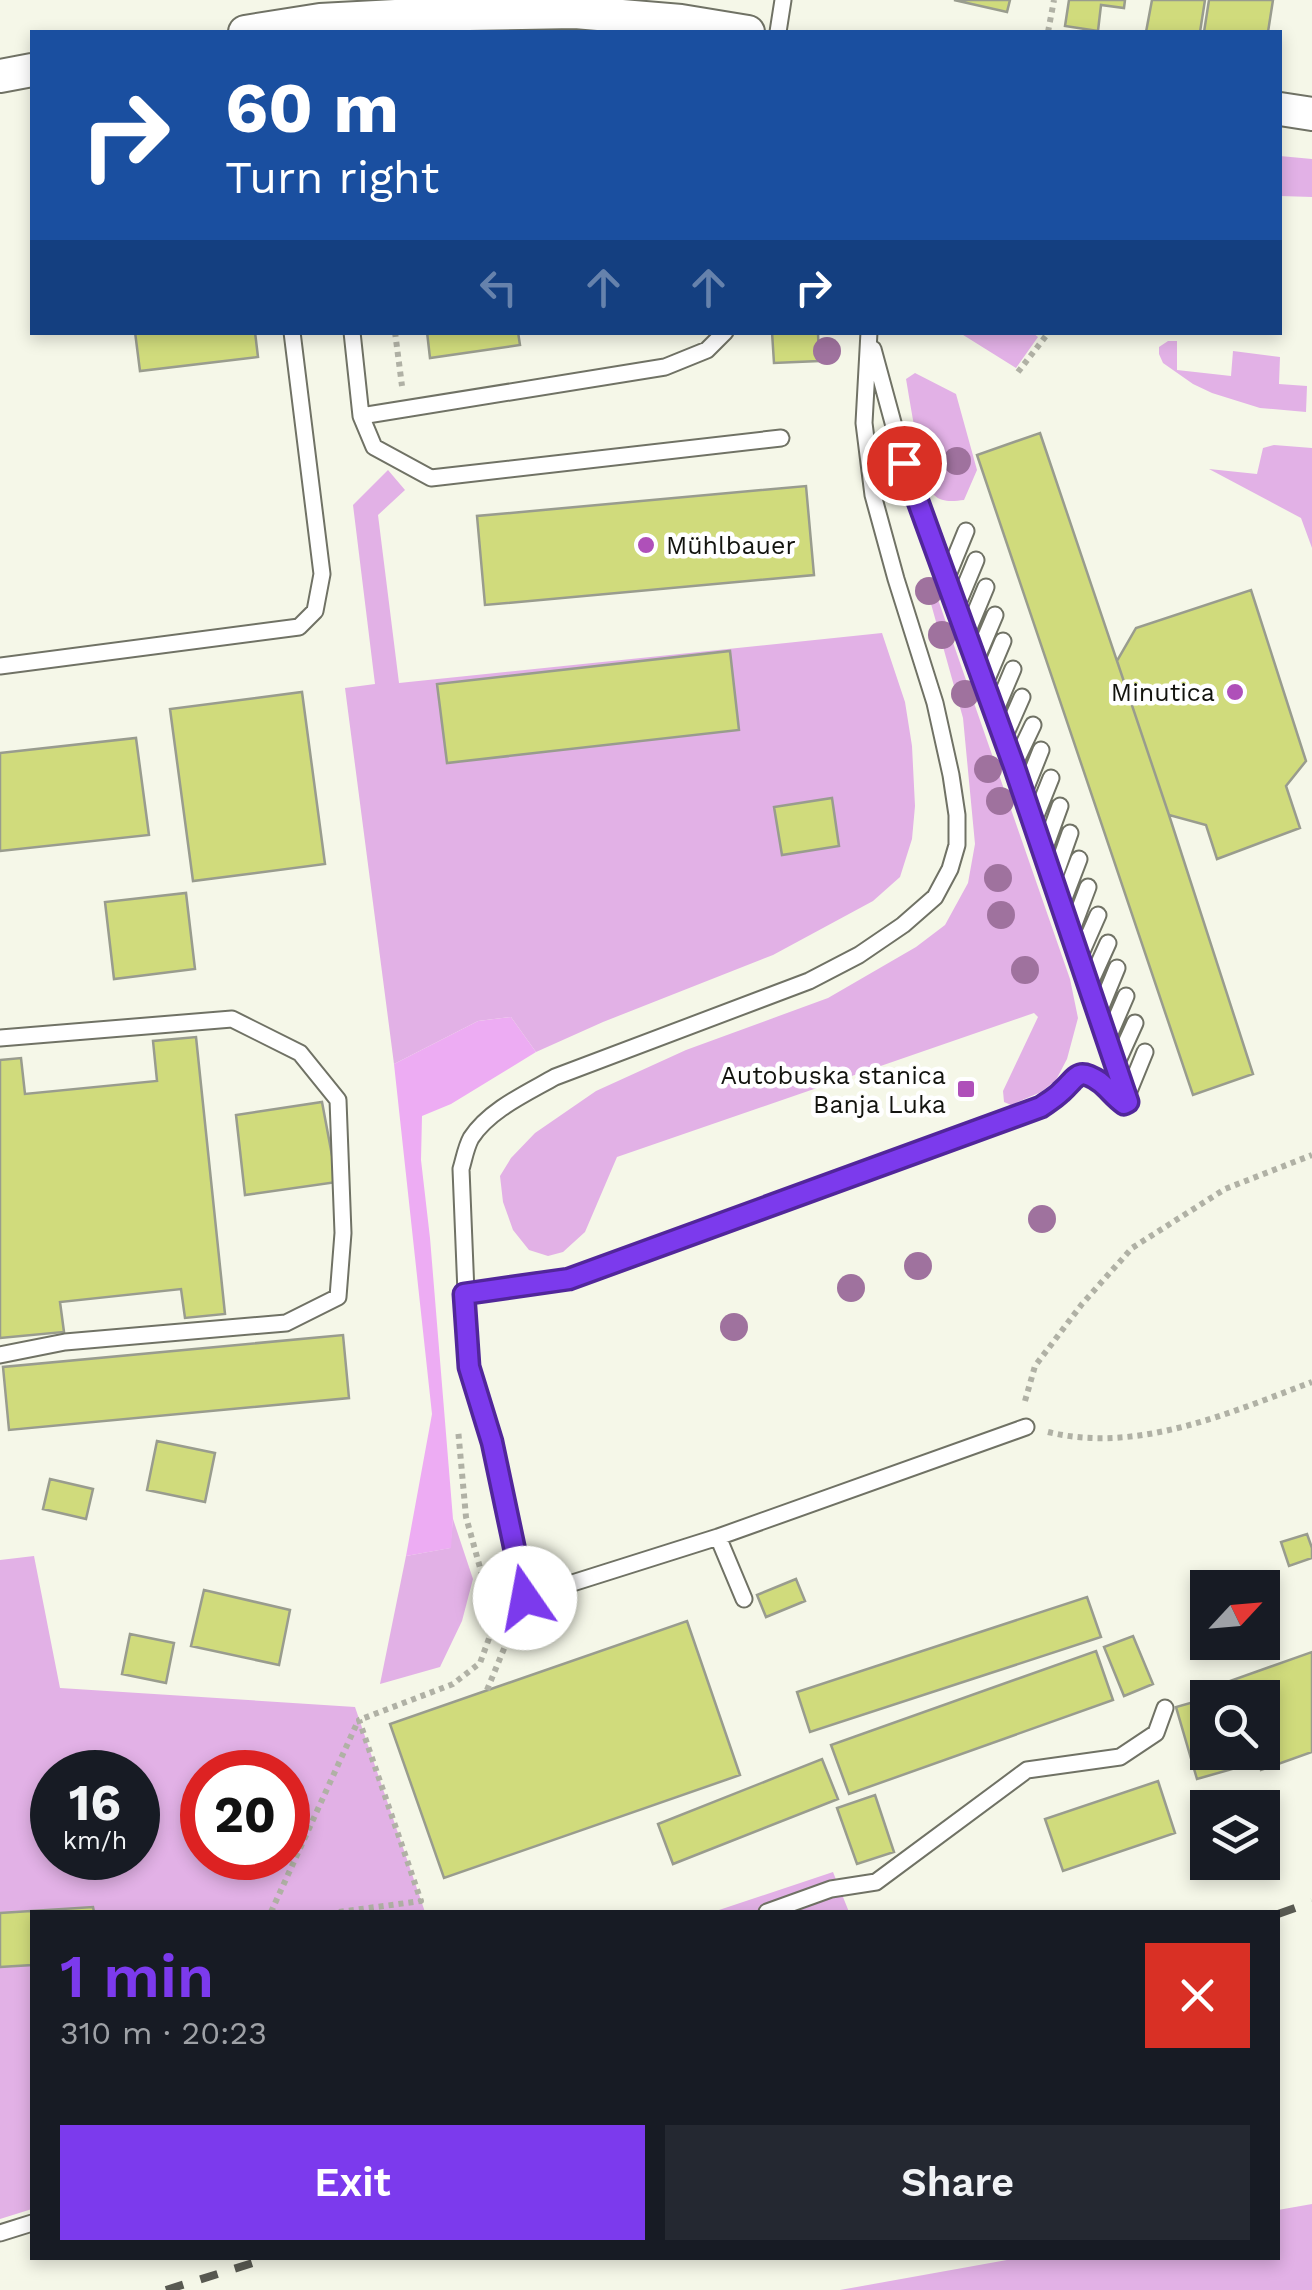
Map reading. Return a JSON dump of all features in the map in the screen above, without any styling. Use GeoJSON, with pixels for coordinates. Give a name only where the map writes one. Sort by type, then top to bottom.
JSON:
{"type":"FeatureCollection","features":[{"type":"Feature","properties":{"kind":"street"},"geometry":{"type":"LineString","coordinates":[[275,30],[414,15],[575,12],[681,21],[726,30]]}},
{"type":"Feature","properties":{"kind":"street"},"geometry":{"type":"LineString","coordinates":[[0,76],[30,70]]}},
{"type":"Feature","properties":{"kind":"street"},"geometry":{"type":"LineString","coordinates":[[1282,110],[1312,114]]}},
{"type":"Feature","properties":{"kind":"lane"},"geometry":{"type":"LineString","coordinates":[[778,30],[783,0]]}},
{"type":"Feature","properties":{"kind":"lane"},"geometry":{"type":"LineString","coordinates":[[0,666],[298,627],[315,610],[322,574],[292,335]]}},
{"type":"Feature","properties":{"kind":"lane"},"geometry":{"type":"LineString","coordinates":[[352,335],[361,416],[374,447],[431,478],[781,438]]}},
{"type":"Feature","properties":{"kind":"lane"},"geometry":{"type":"LineString","coordinates":[[361,416],[665,367],[708,350],[721,335]]}},
{"type":"Feature","properties":{"kind":"lane"},"geometry":{"type":"LineString","coordinates":[[464,1294],[588,1273],[1041,1107],[1063,1091],[1076,1075],[1099,1081],[1124,1104],[1128,1102],[1014,766],[904,463],[869,335]]}},
{"type":"Feature","properties":{"kind":"lane"},"geometry":{"type":"LineString","coordinates":[[869,335],[864,422],[874,495],[935,703],[951,775],[957,844],[950,869],[935,897],[859,955],[809,980],[555,1076],[485,1121],[469,1140],[461,1169],[469,1367],[492,1442],[525,1598],[718,1538],[1026,1426]]}},
{"type":"Feature","properties":{"kind":"lane"},"geometry":{"type":"LineString","coordinates":[[946,580],[966,531]]}},
{"type":"Feature","properties":{"kind":"lane"},"geometry":{"type":"LineString","coordinates":[[956,608],[976,560]]}},
{"type":"Feature","properties":{"kind":"lane"},"geometry":{"type":"LineString","coordinates":[[966,634],[986,587]]}},
{"type":"Feature","properties":{"kind":"lane"},"geometry":{"type":"LineString","coordinates":[[976,662],[995,615]]}},
{"type":"Feature","properties":{"kind":"lane"},"geometry":{"type":"LineString","coordinates":[[984,686],[1003,640]]}},
{"type":"Feature","properties":{"kind":"lane"},"geometry":{"type":"LineString","coordinates":[[994,714],[1013,669]]}},
{"type":"Feature","properties":{"kind":"lane"},"geometry":{"type":"LineString","coordinates":[[1003,740],[1022,696]]}},
{"type":"Feature","properties":{"kind":"lane"},"geometry":{"type":"LineString","coordinates":[[1014,766],[1032,725]]}},
{"type":"Feature","properties":{"kind":"lane"},"geometry":{"type":"LineString","coordinates":[[1023,796],[1041,750]]}},
{"type":"Feature","properties":{"kind":"lane"},"geometry":{"type":"LineString","coordinates":[[1033,823],[1051,778]]}},
{"type":"Feature","properties":{"kind":"lane"},"geometry":{"type":"LineString","coordinates":[[1043,853],[1060,806]]}},
{"type":"Feature","properties":{"kind":"lane"},"geometry":{"type":"LineString","coordinates":[[1053,882],[1070,833]]}},
{"type":"Feature","properties":{"kind":"lane"},"geometry":{"type":"LineString","coordinates":[[1061,906],[1078,859]]}},
{"type":"Feature","properties":{"kind":"lane"},"geometry":{"type":"LineString","coordinates":[[1071,932],[1088,887]]}},
{"type":"Feature","properties":{"kind":"lane"},"geometry":{"type":"LineString","coordinates":[[1079,958],[1098,914]]}},
{"type":"Feature","properties":{"kind":"lane"},"geometry":{"type":"LineString","coordinates":[[1089,985],[1108,943]]}},
{"type":"Feature","properties":{"kind":"lane"},"geometry":{"type":"LineString","coordinates":[[1098,1014],[1117,968]]}},
{"type":"Feature","properties":{"kind":"lane"},"geometry":{"type":"LineString","coordinates":[[1107,1040],[1126,996]]}},
{"type":"Feature","properties":{"kind":"lane"},"geometry":{"type":"LineString","coordinates":[[0,1038],[232,1019],[300,1052],[338,1100],[344,1233],[338,1297],[286,1324],[66,1342],[0,1355]]}},
{"type":"Feature","properties":{"kind":"lane"},"geometry":{"type":"LineString","coordinates":[[1116,1065],[1135,1023]]}},
{"type":"Feature","properties":{"kind":"lane"},"geometry":{"type":"LineString","coordinates":[[1127,1096],[1145,1052]]}},
{"type":"Feature","properties":{"kind":"lane"},"geometry":{"type":"LineString","coordinates":[[718,1538],[744,1599]]}},
{"type":"Feature","properties":{"kind":"lane"},"geometry":{"type":"LineString","coordinates":[[772,1910],[830,1889],[876,1882],[1027,1770],[1120,1757],[1156,1733],[1165,1708]]}},
{"type":"Feature","properties":{"kind":"lane"},"geometry":{"type":"LineString","coordinates":[[0,2233],[30,2223]]}},
{"type":"Feature","properties":{"kind":"path"},"geometry":{"type":"LineString","coordinates":[[1048,30],[1054,0]]}},
{"type":"Feature","properties":{"kind":"path"},"geometry":{"type":"LineString","coordinates":[[395,335],[403,409]]}},
{"type":"Feature","properties":{"kind":"path"},"geometry":{"type":"LineString","coordinates":[[1018,372],[1047,335]]}},
{"type":"Feature","properties":{"kind":"path"},"geometry":{"type":"LineString","coordinates":[[1312,1155],[1225,1189],[1132,1248],[1082,1304],[1035,1366],[1024,1400],[1026,1426],[1075,1439],[1146,1436],[1248,1406],[1312,1382]]}},
{"type":"Feature","properties":{"kind":"path"},"geometry":{"type":"LineString","coordinates":[[273,1910],[359,1720],[453,1684],[480,1663],[495,1622],[466,1518],[457,1420]]}},
{"type":"Feature","properties":{"kind":"path"},"geometry":{"type":"LineString","coordinates":[[487,1690],[525,1598]]}},
{"type":"Feature","properties":{"kind":"path"},"geometry":{"type":"LineString","coordinates":[[353,1910],[421,1901],[359,1720]]}},
{"type":"Feature","properties":{"kind":"shaded area"},"geometry":{"type":"Polygon","coordinates":[[[1282,156],[1312,159],[1312,197],[1282,196],[1282,156]]]}},
{"type":"Feature","properties":{"kind":"shaded area"},"geometry":{"type":"Polygon","coordinates":[[[963,335],[1036,335],[1038,337],[1016,368],[963,335]]]}},
{"type":"Feature","properties":{"kind":"shaded area"},"geometry":{"type":"Polygon","coordinates":[[[1177,341],[1177,370],[1231,376],[1233,351],[1280,357],[1279,384],[1307,386],[1306,412],[1260,408],[1193,384],[1163,363],[1159,347],[1177,341]]]}},
{"type":"Feature","properties":{"kind":"shaded area"},"geometry":{"type":"Polygon","coordinates":[[[915,373],[956,394],[977,470],[964,500],[941,499],[930,487],[906,379],[915,373]]]}},
{"type":"Feature","properties":{"kind":"shaded area"},"geometry":{"type":"Polygon","coordinates":[[[1263,448],[1312,448],[1312,548],[1301,518],[1209,469],[1257,474],[1263,448]]]}},
{"type":"Feature","properties":{"kind":"shaded area"},"geometry":{"type":"Polygon","coordinates":[[[388,470],[405,490],[378,515],[399,683],[882,633],[905,702],[912,746],[912,839],[900,877],[873,901],[773,955],[536,1052],[511,1017],[478,1021],[394,1064],[345,688],[375,684],[353,505],[388,470]]]}},
{"type":"Feature","properties":{"kind":"shaded area"},"geometry":{"type":"Polygon","coordinates":[[[933,585],[1070,979],[1078,1018],[1067,1059],[1056,1080],[1041,1092],[1011,1105],[1004,1102],[1003,1091],[1038,1017],[1034,1013],[617,1157],[585,1232],[563,1252],[548,1256],[529,1250],[513,1230],[503,1202],[500,1176],[535,1133],[596,1091],[686,1050],[828,998],[916,947],[945,925],[968,883],[975,844],[963,718],[926,586],[933,585]]]}},
{"type":"Feature","properties":{"kind":"shaded area"},"geometry":{"type":"Polygon","coordinates":[[[511,1017],[536,1052],[451,1104],[422,1116],[421,1160],[453,1519],[451,1548],[406,1556],[432,1414],[394,1064],[478,1021],[511,1017]]]}},
{"type":"Feature","properties":{"kind":"shaded area"},"geometry":{"type":"Polygon","coordinates":[[[453,1519],[473,1579],[462,1621],[440,1667],[380,1684],[406,1556],[450,1548],[453,1519]]]}},
{"type":"Feature","properties":{"kind":"shaded area"},"geometry":{"type":"Polygon","coordinates":[[[34,1556],[60,1688],[355,1707],[424,1910],[30,1910],[30,2210],[0,2219],[0,1560],[34,1556]]]}},
{"type":"Feature","properties":{"kind":"shaded area"},"geometry":{"type":"Polygon","coordinates":[[[833,1872],[848,1910],[719,1910],[833,1872]]]}},
{"type":"Feature","properties":{"kind":"shaded area"},"geometry":{"type":"Polygon","coordinates":[[[1312,2204],[1312,2290],[840,2290],[1007,2260],[1280,2260],[1280,2210],[1312,2204]]]}},
{"type":"Feature","properties":{"kind":"building"},"geometry":{"type":"Polygon","coordinates":[[[954,0],[1010,0],[1007,12],[954,0]]]}},
{"type":"Feature","properties":{"kind":"building"},"geometry":{"type":"Polygon","coordinates":[[[1069,0],[1125,0],[1124,8],[1101,5],[1098,30],[1065,26],[1069,0]]]}},
{"type":"Feature","properties":{"kind":"building"},"geometry":{"type":"Polygon","coordinates":[[[1152,0],[1205,0],[1200,30],[1146,30],[1152,0]]]}},
{"type":"Feature","properties":{"kind":"building"},"geometry":{"type":"Polygon","coordinates":[[[1209,0],[1273,0],[1268,30],[1204,30],[1209,0]]]}},
{"type":"Feature","properties":{"kind":"building"},"geometry":{"type":"Polygon","coordinates":[[[135,335],[255,335],[258,357],[140,371],[135,335]]]}},
{"type":"Feature","properties":{"kind":"building"},"geometry":{"type":"Polygon","coordinates":[[[427,335],[518,335],[520,345],[430,358],[427,335]]]}},
{"type":"Feature","properties":{"kind":"building"},"geometry":{"type":"Polygon","coordinates":[[[772,335],[818,335],[819,361],[774,363],[772,335]]]}},
{"type":"Feature","properties":{"kind":"building"},"geometry":{"type":"Polygon","coordinates":[[[1040,433],[1253,1074],[1193,1095],[977,455],[1040,433]]]}},
{"type":"Feature","properties":{"kind":"building","name":"Mühlbauer"},"geometry":{"type":"Polygon","coordinates":[[[806,486],[814,575],[485,605],[477,516],[806,486]]]}},
{"type":"Feature","properties":{"kind":"building"},"geometry":{"type":"Polygon","coordinates":[[[1251,590],[1306,761],[1286,786],[1300,828],[1217,859],[1206,825],[1169,815],[1117,661],[1136,628],[1251,590]]]}},
{"type":"Feature","properties":{"kind":"building"},"geometry":{"type":"Polygon","coordinates":[[[730,651],[739,730],[447,763],[437,684],[730,651]]]}},
{"type":"Feature","properties":{"kind":"building"},"geometry":{"type":"Polygon","coordinates":[[[302,692],[325,864],[193,881],[170,709],[302,692]]]}},
{"type":"Feature","properties":{"kind":"building"},"geometry":{"type":"Polygon","coordinates":[[[136,738],[149,835],[0,851],[0,753],[136,738]]]}},
{"type":"Feature","properties":{"kind":"building"},"geometry":{"type":"Polygon","coordinates":[[[832,798],[839,846],[782,855],[774,807],[832,798]]]}},
{"type":"Feature","properties":{"kind":"building"},"geometry":{"type":"Polygon","coordinates":[[[186,893],[195,969],[114,979],[105,902],[186,893]]]}},
{"type":"Feature","properties":{"kind":"building"},"geometry":{"type":"Polygon","coordinates":[[[196,1037],[225,1314],[185,1318],[181,1289],[60,1302],[64,1332],[0,1338],[0,1060],[21,1058],[25,1094],[157,1081],[153,1041],[196,1037]]]}},
{"type":"Feature","properties":{"kind":"building"},"geometry":{"type":"Polygon","coordinates":[[[322,1102],[337,1182],[245,1195],[236,1115],[322,1102]]]}},
{"type":"Feature","properties":{"kind":"building"},"geometry":{"type":"Polygon","coordinates":[[[343,1335],[349,1398],[9,1430],[3,1367],[343,1335]]]}},
{"type":"Feature","properties":{"kind":"building"},"geometry":{"type":"Polygon","coordinates":[[[157,1441],[215,1453],[205,1502],[147,1490],[157,1441]]]}},
{"type":"Feature","properties":{"kind":"building"},"geometry":{"type":"Polygon","coordinates":[[[50,1479],[93,1489],[86,1519],[43,1509],[50,1479]]]}},
{"type":"Feature","properties":{"kind":"building"},"geometry":{"type":"Polygon","coordinates":[[[1307,1534],[1312,1558],[1289,1566],[1281,1542],[1307,1534]]]}},
{"type":"Feature","properties":{"kind":"building"},"geometry":{"type":"Polygon","coordinates":[[[796,1579],[805,1601],[766,1617],[757,1595],[796,1579]]]}},
{"type":"Feature","properties":{"kind":"building"},"geometry":{"type":"Polygon","coordinates":[[[204,1590],[290,1610],[279,1665],[191,1646],[204,1590]]]}},
{"type":"Feature","properties":{"kind":"building"},"geometry":{"type":"Polygon","coordinates":[[[1087,1597],[1101,1637],[810,1732],[797,1692],[1087,1597]]]}},
{"type":"Feature","properties":{"kind":"building"},"geometry":{"type":"Polygon","coordinates":[[[687,1621],[740,1775],[444,1878],[390,1724],[687,1621]]]}},
{"type":"Feature","properties":{"kind":"building"},"geometry":{"type":"Polygon","coordinates":[[[130,1634],[174,1643],[166,1683],[122,1674],[130,1634]]]}},
{"type":"Feature","properties":{"kind":"building"},"geometry":{"type":"Polygon","coordinates":[[[1133,1636],[1153,1684],[1124,1696],[1104,1647],[1133,1636]]]}},
{"type":"Feature","properties":{"kind":"building"},"geometry":{"type":"Polygon","coordinates":[[[1096,1651],[1113,1700],[849,1794],[831,1745],[1096,1651]]]}},
{"type":"Feature","properties":{"kind":"building"},"geometry":{"type":"Polygon","coordinates":[[[1312,1652],[1312,1752],[1280,1763],[1280,1680],[1233,1680],[1312,1652]]]}},
{"type":"Feature","properties":{"kind":"building"},"geometry":{"type":"Polygon","coordinates":[[[1190,1703],[1190,1755],[1176,1707],[1190,1703]]]}},
{"type":"Feature","properties":{"kind":"building"},"geometry":{"type":"Polygon","coordinates":[[[822,1759],[838,1799],[673,1864],[658,1824],[822,1759]]]}},
{"type":"Feature","properties":{"kind":"building"},"geometry":{"type":"Polygon","coordinates":[[[1194,1770],[1229,1770],[1197,1779],[1194,1770]]]}},
{"type":"Feature","properties":{"kind":"building"},"geometry":{"type":"Polygon","coordinates":[[[1158,1781],[1175,1833],[1063,1871],[1045,1819],[1158,1781]]]}},
{"type":"Feature","properties":{"kind":"building"},"geometry":{"type":"Polygon","coordinates":[[[875,1795],[894,1852],[857,1864],[837,1808],[875,1795]]]}},
{"type":"Feature","properties":{"kind":"building"},"geometry":{"type":"Polygon","coordinates":[[[93,1907],[94,1910],[46,1910],[93,1907]]]}},
{"type":"Feature","properties":{"kind":"building"},"geometry":{"type":"Polygon","coordinates":[[[30,1911],[30,1965],[0,1967],[0,1913],[30,1911]]]}},
{"type":"Feature","properties":{"kind":"railway"},"geometry":{"type":"LineString","coordinates":[[1280,1913],[1312,1902]]}},
{"type":"Feature","properties":{"kind":"railway"},"geometry":{"type":"LineString","coordinates":[[166,2290],[263,2260]]}},
{"type":"Feature","properties":{"kind":"place","name":"Mühlbauer"},"geometry":{"type":"Point","coordinates":[646,545]}},
{"type":"Feature","properties":{"kind":"place","name":"Minutica"},"geometry":{"type":"Point","coordinates":[1235,692]}},
{"type":"Feature","properties":{"kind":"place","name":"Autobuska stanica Banja Luka"},"geometry":{"type":"Point","coordinates":[966,1089]}},
{"type":"Feature","properties":{"kind":"route"},"geometry":{"type":"LineString","coordinates":[[525,1598],[492,1442],[469,1367],[464,1294],[569,1279],[1041,1107],[1063,1091],[1076,1075],[1092,1077],[1118,1101],[1128,1102],[1014,766],[904,463]]}}]}
